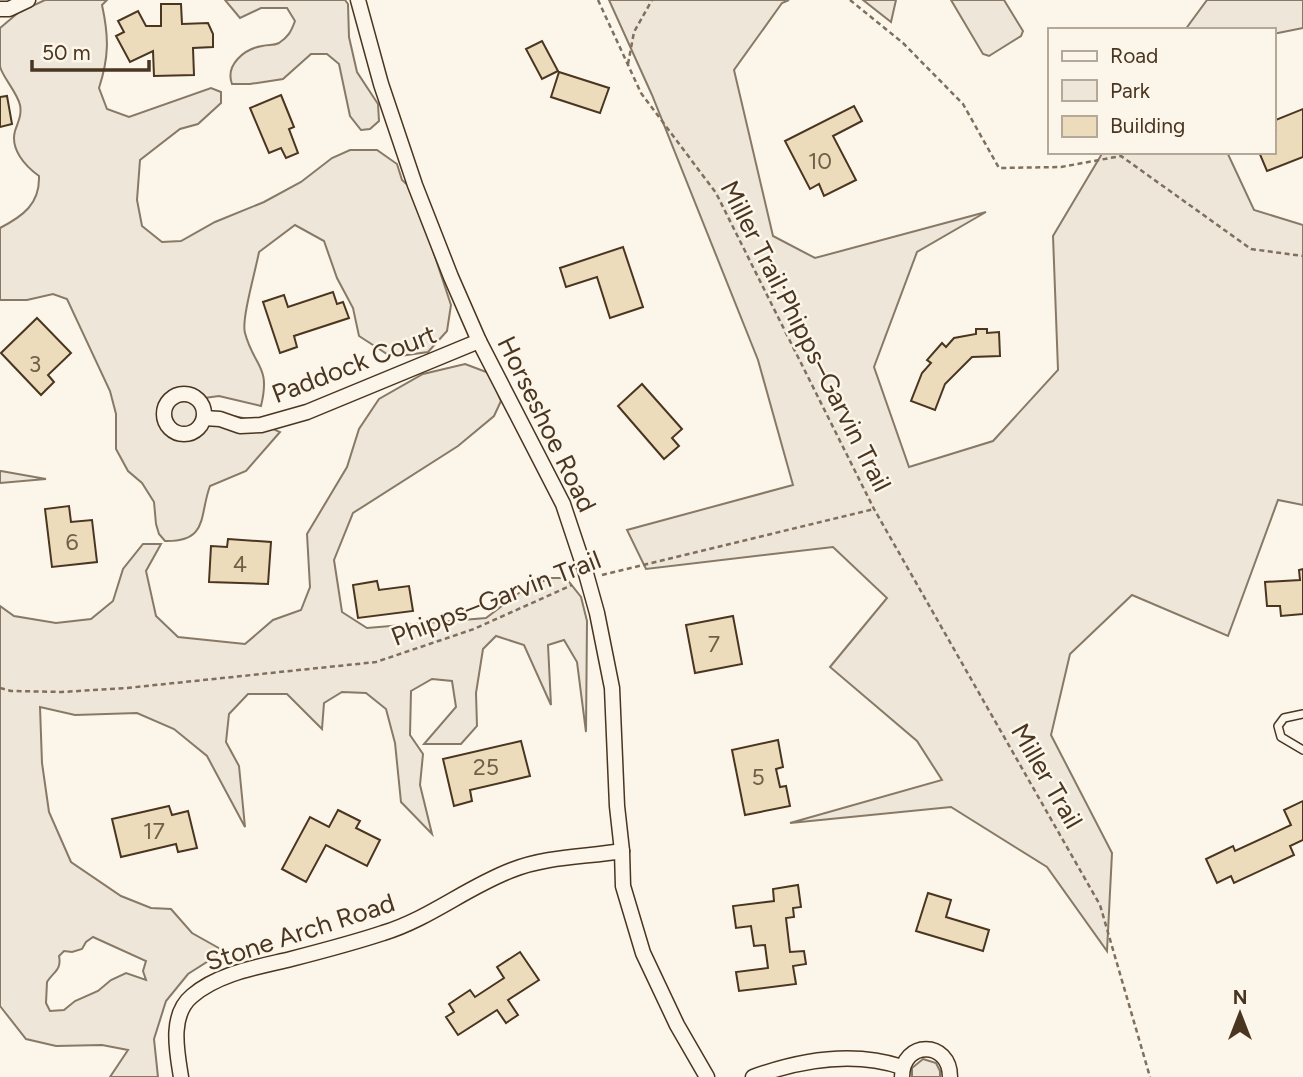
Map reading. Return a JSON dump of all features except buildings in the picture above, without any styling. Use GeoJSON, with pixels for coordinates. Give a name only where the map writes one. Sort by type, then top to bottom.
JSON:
{"type":"FeatureCollection","features":[{"type":"Feature","properties":{"kind":"street"},"geometry":{"type":"LineString","coordinates":[[0,9],[9,9],[28,0]]}},
{"type":"Feature","properties":{"kind":"street","name":"Horseshoe Road"},"geometry":{"type":"LineString","coordinates":[[358,0],[381,84],[415,185],[479,341],[563,504],[588,578],[612,688],[617,806],[624,886],[643,953],[677,1025],[707,1077]]}},
{"type":"Feature","properties":{"kind":"street","name":"Paddock Court"},"geometry":{"type":"LineString","coordinates":[[204,418],[220,419],[240,426],[261,425],[307,412],[479,341]]}},
{"type":"Feature","properties":{"kind":"street","name":"Stone Arch Road"},"geometry":{"type":"LineString","coordinates":[[181,1077],[176,1049],[177,1023],[191,997],[216,981],[387,932],[427,915],[513,869],[537,862],[622,851]]}},
{"type":"Feature","properties":{"kind":"street"},"geometry":{"type":"LineString","coordinates":[[752,1077],[800,1063],[852,1059],[881,1060],[902,1072],[911,1054],[926,1049],[934,1051],[947,1061],[950,1077]]}},
{"type":"Feature","properties":{"kind":"lane"},"geometry":{"type":"LineString","coordinates":[[1303,714],[1284,718],[1278,726],[1281,737],[1303,750]]}},
{"type":"Feature","properties":{"kind":"path","name":"Miller Trail;Phipps–Garvin Trail"},"geometry":{"type":"LineString","coordinates":[[598,0],[641,93],[716,193],[874,509]]}},
{"type":"Feature","properties":{"kind":"path"},"geometry":{"type":"LineString","coordinates":[[628,64],[634,32],[652,0]]}},
{"type":"Feature","properties":{"kind":"path"},"geometry":{"type":"LineString","coordinates":[[850,0],[903,43],[963,104],[999,168],[1061,167],[1121,156],[1251,248],[1303,256]]}},
{"type":"Feature","properties":{"kind":"path","name":"Phipps–Garvin Trail"},"geometry":{"type":"LineString","coordinates":[[0,688],[11,691],[62,692],[127,688],[376,662],[474,629],[588,578],[874,509]]}},
{"type":"Feature","properties":{"kind":"path","name":"Miller Trail"},"geometry":{"type":"LineString","coordinates":[[874,509],[1100,905],[1150,1077]]}},
{"type":"Feature","properties":{"kind":"green space"},"geometry":{"type":"Polygon","coordinates":[[[45,0],[107,0],[102,5],[107,47],[99,88],[107,109],[129,117],[211,88],[221,92],[221,103],[198,124],[180,129],[140,160],[137,200],[142,226],[162,242],[181,241],[215,222],[264,202],[301,182],[332,158],[350,150],[377,150],[397,164],[402,180],[413,190],[451,305],[447,331],[428,352],[400,356],[387,354],[359,336],[353,308],[337,278],[324,241],[295,225],[259,252],[244,326],[263,374],[264,392],[261,406],[219,396],[197,399],[208,411],[253,420],[280,432],[246,471],[210,486],[196,532],[179,540],[165,541],[159,534],[154,502],[142,483],[128,471],[116,449],[116,414],[110,391],[67,299],[53,294],[27,300],[0,300],[0,228],[23,214],[33,202],[39,186],[39,176],[24,162],[15,144],[20,109],[0,66],[0,28],[19,12],[45,0]]]}},
{"type":"Feature","properties":{"kind":"green space"},"geometry":{"type":"Polygon","coordinates":[[[225,0],[345,0],[348,4],[349,37],[357,72],[378,104],[379,121],[370,129],[361,130],[350,116],[339,64],[327,54],[311,54],[283,79],[232,84],[231,70],[243,54],[264,45],[279,43],[289,34],[295,21],[287,8],[261,8],[240,18],[225,0]]]}},
{"type":"Feature","properties":{"kind":"green space"},"geometry":{"type":"Polygon","coordinates":[[[609,0],[789,0],[782,3],[734,70],[773,236],[815,258],[986,212],[917,252],[874,367],[909,467],[993,441],[1058,370],[1053,236],[1102,154],[1228,154],[1254,210],[1303,225],[1303,505],[1278,500],[1228,636],[1132,595],[1070,654],[1051,735],[1112,853],[1107,951],[1047,867],[951,807],[790,823],[942,780],[917,741],[830,667],[887,598],[833,547],[646,569],[627,530],[793,485],[758,360],[652,95],[609,0]]]}},
{"type":"Feature","properties":{"kind":"green space"},"geometry":{"type":"Polygon","coordinates":[[[863,0],[896,0],[891,22],[863,0]]]}},
{"type":"Feature","properties":{"kind":"green space"},"geometry":{"type":"Polygon","coordinates":[[[951,0],[1004,0],[1023,31],[1021,36],[989,56],[983,54],[951,0]]]}},
{"type":"Feature","properties":{"kind":"green space"},"geometry":{"type":"Polygon","coordinates":[[[1207,0],[1303,0],[1303,28],[1275,34],[1275,28],[1186,28],[1207,0]]]}},
{"type":"Feature","properties":{"kind":"green space"},"geometry":{"type":"Polygon","coordinates":[[[465,364],[489,373],[501,401],[494,416],[458,446],[353,513],[334,560],[342,612],[367,628],[486,618],[523,590],[550,578],[566,578],[581,597],[587,621],[586,732],[577,662],[564,640],[548,645],[551,705],[524,645],[496,636],[483,649],[476,693],[477,726],[461,744],[424,744],[456,707],[452,681],[432,679],[411,691],[410,735],[423,754],[420,785],[432,834],[401,802],[395,743],[386,709],[366,693],[342,692],[324,703],[322,729],[287,694],[248,694],[229,714],[226,742],[239,766],[245,827],[207,756],[174,729],[137,713],[75,715],[40,707],[42,763],[49,812],[71,862],[121,896],[151,908],[171,909],[192,933],[224,951],[188,974],[166,1001],[154,1039],[158,1077],[110,1077],[128,1050],[102,1045],[56,1046],[26,1039],[0,1006],[0,606],[14,616],[56,623],[91,619],[113,601],[123,569],[143,544],[161,544],[146,571],[156,616],[178,637],[245,644],[273,620],[301,610],[310,587],[307,534],[347,467],[359,429],[379,399],[423,374],[465,364]],[[93,937],[82,949],[64,951],[59,956],[58,968],[47,982],[46,1003],[50,1011],[64,1010],[126,973],[146,980],[143,971],[146,961],[93,937]]]}},
{"type":"Feature","properties":{"kind":"green space"},"geometry":{"type":"Polygon","coordinates":[[[1,471],[46,479],[0,483],[1,471]]]}},
{"type":"Feature","properties":{"kind":"green space"},"geometry":{"type":"Polygon","coordinates":[[[923,1059],[936,1063],[940,1077],[912,1077],[912,1068],[923,1059]]]}}]}
